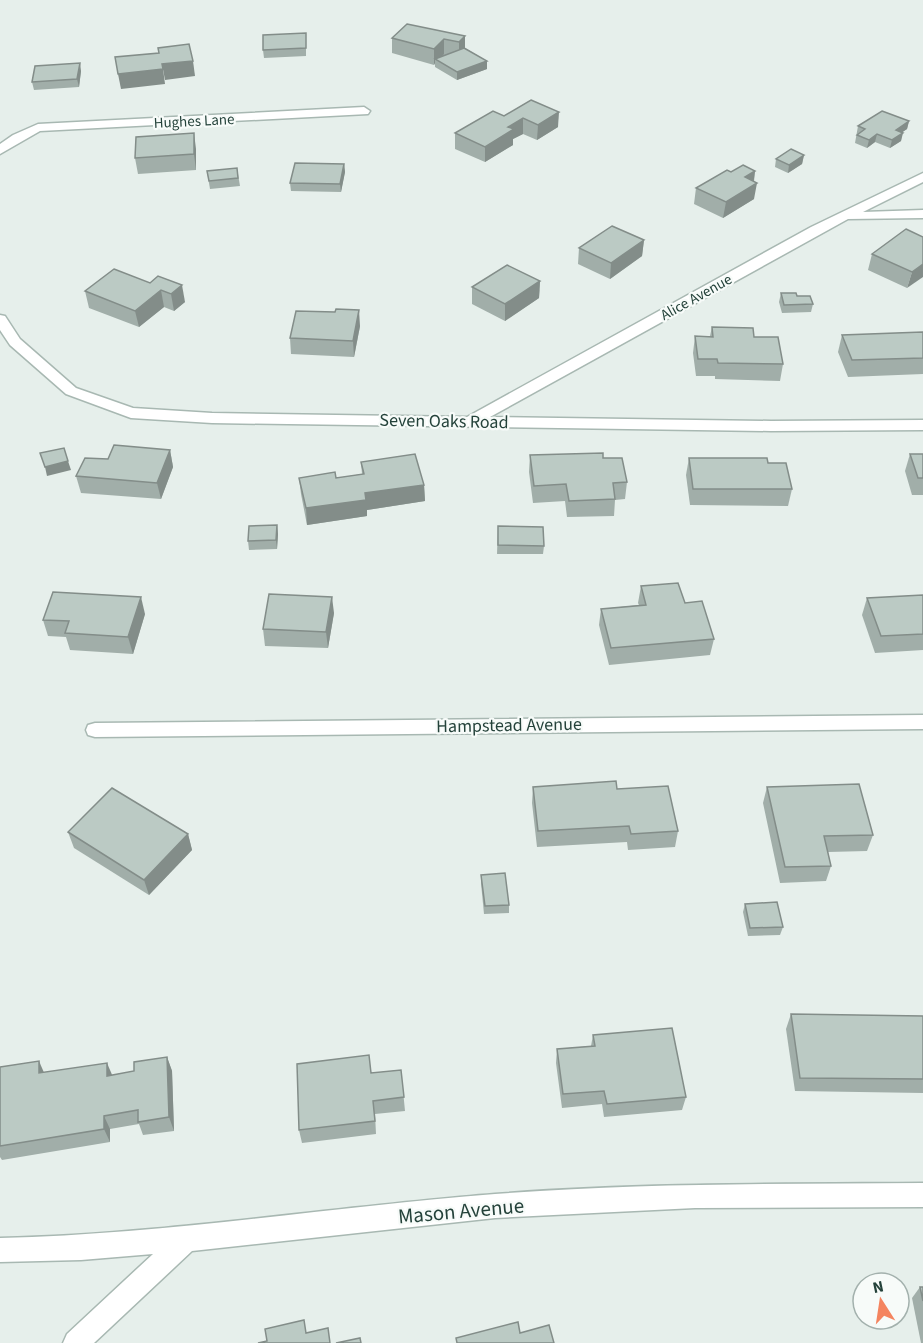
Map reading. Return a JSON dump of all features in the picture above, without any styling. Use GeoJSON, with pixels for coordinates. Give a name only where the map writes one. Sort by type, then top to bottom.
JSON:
{"type":"FeatureCollection","features":[{"type":"Feature","properties":{"kind":"street","name":"Hughes Lane"},"geometry":{"type":"LineString","coordinates":[[0,150],[24,134],[38,128],[364,111]]}},
{"type":"Feature","properties":{"kind":"street","name":"Alice Avenue"},"geometry":{"type":"LineString","coordinates":[[471,421],[844,216],[923,177]]}},
{"type":"Feature","properties":{"kind":"street"},"geometry":{"type":"LineString","coordinates":[[844,216],[923,213]]}},
{"type":"Feature","properties":{"kind":"street","name":"Seven Oaks Road"},"geometry":{"type":"LineString","coordinates":[[0,319],[15,342],[71,391],[131,412],[212,418],[771,426],[923,425]]}},
{"type":"Feature","properties":{"kind":"street","name":"Hampstead Avenue"},"geometry":{"type":"LineString","coordinates":[[95,730],[923,722]]}},
{"type":"Feature","properties":{"kind":"street","name":"Mason Avenue"},"geometry":{"type":"LineString","coordinates":[[0,1250],[81,1248],[187,1239],[495,1206],[695,1196],[923,1195]]}},
{"type":"Feature","properties":{"kind":"street"},"geometry":{"type":"LineString","coordinates":[[76,1343],[187,1239]]}},
{"type":"Feature","properties":{"kind":"building"},"geometry":{"type":"Polygon","coordinates":[[[407,24],[465,36],[459,42],[444,39],[434,49],[392,38],[407,24]]]}},
{"type":"Feature","properties":{"kind":"building"},"geometry":{"type":"Polygon","coordinates":[[[306,33],[306,48],[263,50],[263,35],[306,33]]]}},
{"type":"Feature","properties":{"kind":"building"},"geometry":{"type":"Polygon","coordinates":[[[189,44],[193,61],[162,64],[163,69],[118,74],[115,57],[159,53],[158,48],[189,44]]]}},
{"type":"Feature","properties":{"kind":"building"},"geometry":{"type":"Polygon","coordinates":[[[464,48],[487,61],[457,72],[435,59],[464,48]]]}},
{"type":"Feature","properties":{"kind":"building"},"geometry":{"type":"Polygon","coordinates":[[[80,63],[77,79],[32,82],[35,66],[80,63]]]}},
{"type":"Feature","properties":{"kind":"building"},"geometry":{"type":"Polygon","coordinates":[[[531,100],[559,112],[538,125],[523,118],[508,127],[514,129],[485,147],[455,133],[493,111],[504,116],[531,100]]]}},
{"type":"Feature","properties":{"kind":"building"},"geometry":{"type":"Polygon","coordinates":[[[882,111],[909,121],[896,130],[903,133],[892,140],[877,134],[869,140],[857,135],[865,129],[858,126],[882,111]]]}},
{"type":"Feature","properties":{"kind":"building"},"geometry":{"type":"Polygon","coordinates":[[[194,133],[194,154],[135,158],[136,137],[194,133]]]}},
{"type":"Feature","properties":{"kind":"building"},"geometry":{"type":"Polygon","coordinates":[[[791,149],[804,155],[789,165],[776,159],[791,149]]]}},
{"type":"Feature","properties":{"kind":"building"},"geometry":{"type":"Polygon","coordinates":[[[295,163],[344,164],[340,184],[290,183],[295,163]]]}},
{"type":"Feature","properties":{"kind":"building"},"geometry":{"type":"Polygon","coordinates":[[[743,165],[755,171],[745,177],[757,183],[726,202],[696,188],[727,170],[731,172],[743,165]]]}},
{"type":"Feature","properties":{"kind":"building"},"geometry":{"type":"Polygon","coordinates":[[[237,168],[238,178],[209,181],[207,171],[237,168]]]}},
{"type":"Feature","properties":{"kind":"building"},"geometry":{"type":"Polygon","coordinates":[[[612,226],[644,240],[611,263],[579,248],[612,226]]]}},
{"type":"Feature","properties":{"kind":"building"},"geometry":{"type":"Polygon","coordinates":[[[906,229],[923,237],[923,264],[912,272],[872,254],[906,229]]]}},
{"type":"Feature","properties":{"kind":"building"},"geometry":{"type":"Polygon","coordinates":[[[507,265],[540,281],[505,304],[472,287],[507,265]]]}},
{"type":"Feature","properties":{"kind":"building"},"geometry":{"type":"Polygon","coordinates":[[[114,269],[150,283],[158,276],[182,285],[171,294],[161,290],[135,311],[85,291],[114,269]]]}},
{"type":"Feature","properties":{"kind":"building"},"geometry":{"type":"Polygon","coordinates":[[[781,293],[810,296],[813,304],[784,305],[781,293]]]}},
{"type":"Feature","properties":{"kind":"building"},"geometry":{"type":"Polygon","coordinates":[[[336,309],[359,310],[353,341],[290,338],[296,311],[335,312],[336,309]]]}},
{"type":"Feature","properties":{"kind":"building"},"geometry":{"type":"Polygon","coordinates":[[[712,327],[753,328],[754,337],[778,337],[783,364],[718,363],[717,359],[698,359],[695,336],[713,337],[712,327]]]}},
{"type":"Feature","properties":{"kind":"building"},"geometry":{"type":"Polygon","coordinates":[[[923,332],[923,358],[852,360],[842,335],[923,332]]]}},
{"type":"Feature","properties":{"kind":"building"},"geometry":{"type":"Polygon","coordinates":[[[114,445],[170,450],[157,483],[76,476],[85,458],[108,459],[114,445]]]}},
{"type":"Feature","properties":{"kind":"building"},"geometry":{"type":"Polygon","coordinates":[[[64,448],[68,461],[45,467],[40,453],[64,448]]]}},
{"type":"Feature","properties":{"kind":"building"},"geometry":{"type":"Polygon","coordinates":[[[603,453],[603,458],[622,458],[627,482],[613,483],[615,499],[569,501],[566,484],[534,486],[530,455],[603,453]]]}},
{"type":"Feature","properties":{"kind":"building"},"geometry":{"type":"Polygon","coordinates":[[[415,454],[424,485],[365,493],[366,500],[306,508],[299,478],[335,472],[336,478],[364,474],[361,462],[415,454]]]}},
{"type":"Feature","properties":{"kind":"building"},"geometry":{"type":"Polygon","coordinates":[[[910,454],[923,454],[923,478],[918,478],[910,454]]]}},
{"type":"Feature","properties":{"kind":"building"},"geometry":{"type":"Polygon","coordinates":[[[689,458],[767,458],[768,463],[786,463],[792,489],[693,489],[689,458]]]}},
{"type":"Feature","properties":{"kind":"building"},"geometry":{"type":"Polygon","coordinates":[[[277,525],[276,540],[248,541],[249,526],[277,525]]]}},
{"type":"Feature","properties":{"kind":"building"},"geometry":{"type":"Polygon","coordinates":[[[498,526],[543,527],[544,546],[498,545],[498,526]]]}},
{"type":"Feature","properties":{"kind":"building"},"geometry":{"type":"Polygon","coordinates":[[[678,583],[685,603],[702,601],[714,639],[611,648],[601,609],[646,605],[641,586],[678,583]]]}},
{"type":"Feature","properties":{"kind":"building"},"geometry":{"type":"Polygon","coordinates":[[[53,592],[141,597],[128,637],[65,633],[69,621],[43,620],[53,592]]]}},
{"type":"Feature","properties":{"kind":"building"},"geometry":{"type":"Polygon","coordinates":[[[269,594],[332,597],[326,632],[263,629],[269,594]]]}},
{"type":"Feature","properties":{"kind":"building"},"geometry":{"type":"Polygon","coordinates":[[[923,595],[923,634],[881,636],[867,598],[923,595]]]}},
{"type":"Feature","properties":{"kind":"building"},"geometry":{"type":"Polygon","coordinates":[[[616,781],[617,789],[668,786],[678,831],[631,834],[629,826],[538,831],[533,787],[616,781]]]}},
{"type":"Feature","properties":{"kind":"building"},"geometry":{"type":"Polygon","coordinates":[[[859,784],[873,835],[824,836],[831,866],[785,867],[767,787],[859,784]]]}},
{"type":"Feature","properties":{"kind":"building"},"geometry":{"type":"Polygon","coordinates":[[[112,788],[188,834],[144,880],[68,832],[112,788]]]}},
{"type":"Feature","properties":{"kind":"building"},"geometry":{"type":"Polygon","coordinates":[[[505,873],[509,905],[485,906],[481,875],[505,873]]]}},
{"type":"Feature","properties":{"kind":"building"},"geometry":{"type":"Polygon","coordinates":[[[777,902],[783,927],[750,928],[745,904],[777,902]]]}},
{"type":"Feature","properties":{"kind":"building"},"geometry":{"type":"Polygon","coordinates":[[[791,1014],[923,1016],[923,1079],[800,1078],[791,1014]]]}},
{"type":"Feature","properties":{"kind":"building"},"geometry":{"type":"Polygon","coordinates":[[[672,1028],[686,1097],[607,1104],[604,1091],[563,1094],[557,1049],[595,1046],[593,1035],[672,1028]]]}},
{"type":"Feature","properties":{"kind":"building"},"geometry":{"type":"Polygon","coordinates":[[[369,1055],[371,1073],[401,1070],[404,1097],[373,1101],[375,1121],[299,1130],[297,1064],[369,1055]]]}},
{"type":"Feature","properties":{"kind":"building"},"geometry":{"type":"Polygon","coordinates":[[[167,1057],[169,1117],[138,1122],[138,1110],[104,1116],[104,1129],[0,1146],[0,1067],[39,1061],[39,1073],[107,1063],[107,1076],[134,1071],[134,1062],[167,1057]]]}},
{"type":"Feature","properties":{"kind":"building"},"geometry":{"type":"Polygon","coordinates":[[[304,1320],[306,1333],[328,1328],[330,1343],[258,1343],[267,1341],[265,1329],[304,1320]]]}},
{"type":"Feature","properties":{"kind":"building"},"geometry":{"type":"Polygon","coordinates":[[[518,1322],[520,1333],[549,1325],[554,1343],[457,1343],[456,1338],[518,1322]]]}},
{"type":"Feature","properties":{"kind":"building"},"geometry":{"type":"Polygon","coordinates":[[[360,1338],[361,1343],[336,1343],[360,1338]]]}}]}
